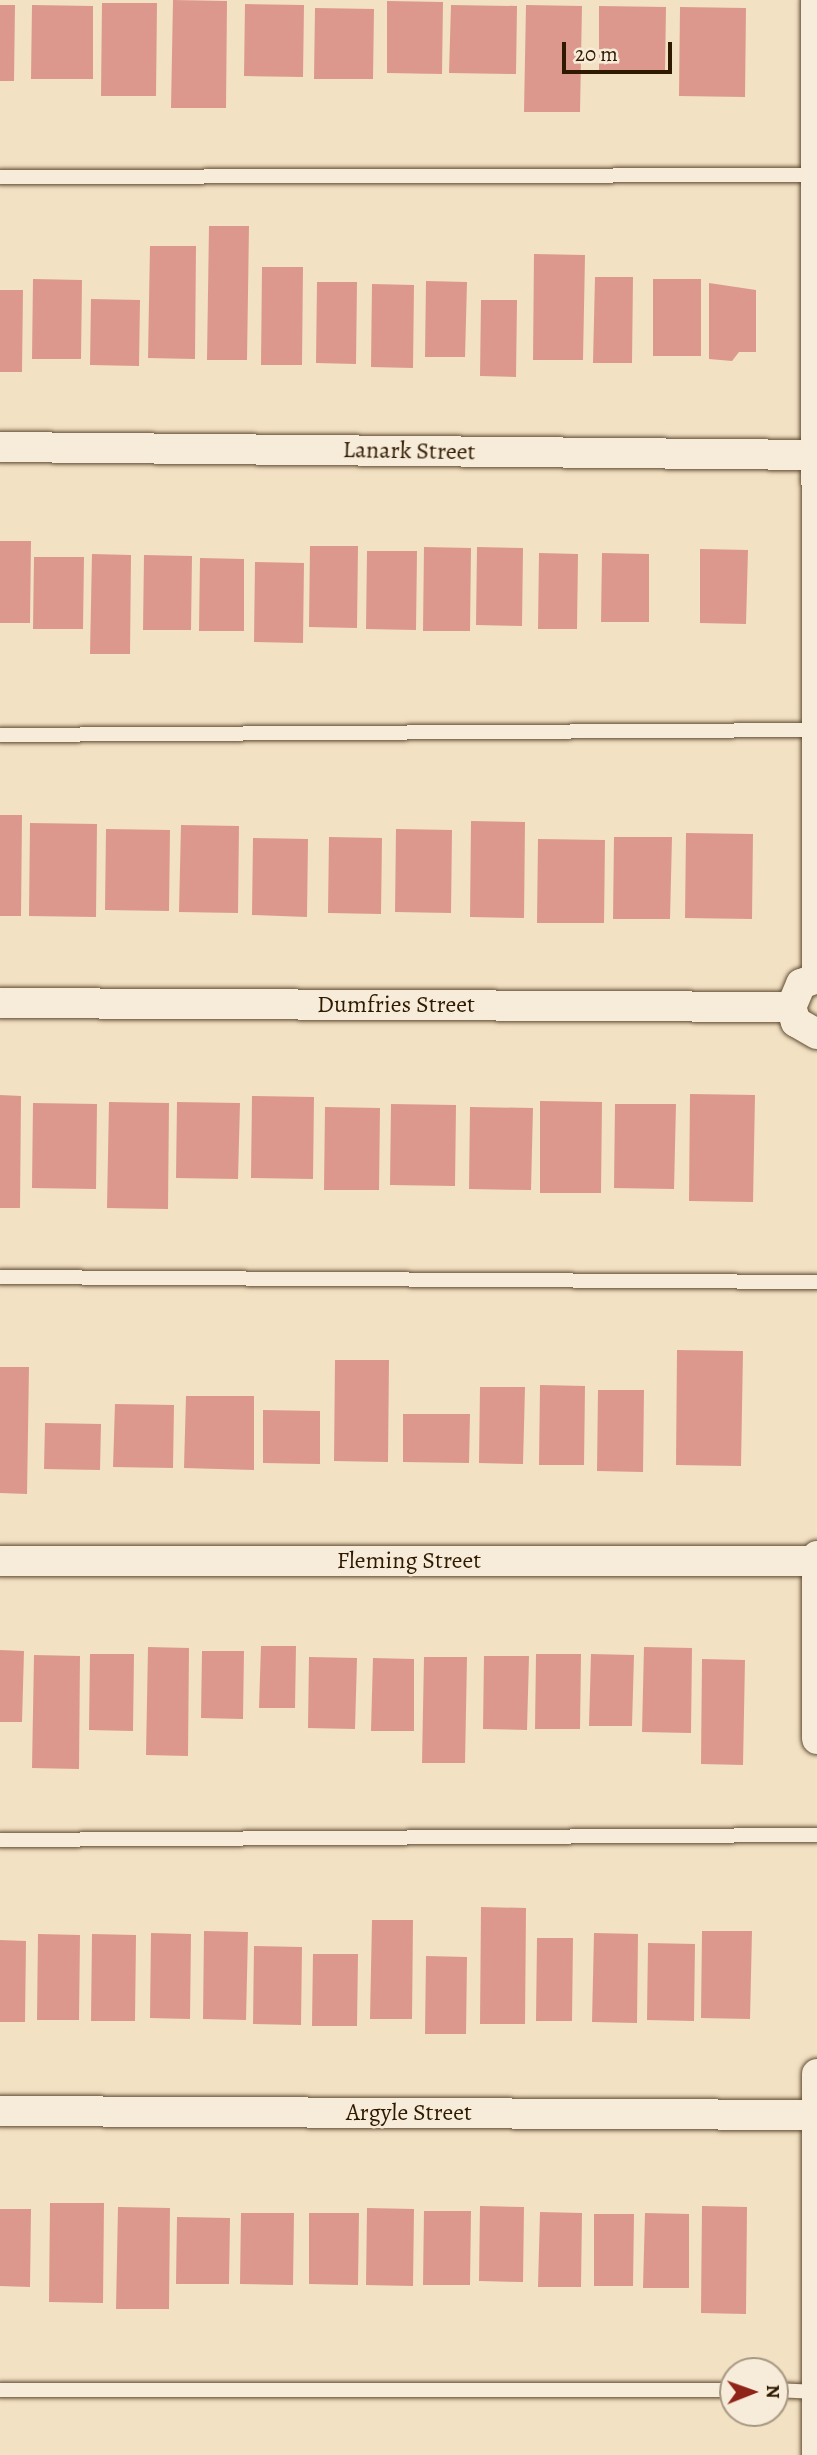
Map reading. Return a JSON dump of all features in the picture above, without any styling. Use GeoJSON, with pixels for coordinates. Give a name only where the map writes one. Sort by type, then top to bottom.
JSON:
{"type":"FeatureCollection","features":[{"type":"Feature","properties":{"kind":"street"},"geometry":{"type":"LineString","coordinates":[[816,0],[817,976],[801,984],[791,1007],[796,1022],[817,1034],[817,1045]]}},
{"type":"Feature","properties":{"kind":"street","name":"Lanark Street"},"geometry":{"type":"LineString","coordinates":[[0,447],[816,455]]}},
{"type":"Feature","properties":{"kind":"street","name":"Dumfries Street"},"geometry":{"type":"LineString","coordinates":[[0,1003],[791,1007]]}},
{"type":"Feature","properties":{"kind":"street"},"geometry":{"type":"LineString","coordinates":[[817,1559],[817,1739]]}},
{"type":"Feature","properties":{"kind":"street","name":"Fleming Street"},"geometry":{"type":"LineString","coordinates":[[0,1561],[817,1559]]}},
{"type":"Feature","properties":{"kind":"street"},"geometry":{"type":"LineString","coordinates":[[817,2074],[817,2455]]}},
{"type":"Feature","properties":{"kind":"street","name":"Argyle Street"},"geometry":{"type":"LineString","coordinates":[[0,2111],[817,2115]]}},
{"type":"Feature","properties":{"kind":"lane"},"geometry":{"type":"LineString","coordinates":[[0,177],[816,175]]}},
{"type":"Feature","properties":{"kind":"lane"},"geometry":{"type":"LineString","coordinates":[[0,735],[816,730]]}},
{"type":"Feature","properties":{"kind":"lane"},"geometry":{"type":"LineString","coordinates":[[0,1277],[817,1282]]}},
{"type":"Feature","properties":{"kind":"lane"},"geometry":{"type":"LineString","coordinates":[[0,1840],[817,1835]]}},
{"type":"Feature","properties":{"kind":"lane"},"geometry":{"type":"LineString","coordinates":[[0,2390],[719,2390]]}},
{"type":"Feature","properties":{"kind":"lane"},"geometry":{"type":"LineString","coordinates":[[789,2391],[816,2392]]}},
{"type":"Feature","properties":{"kind":"building"},"geometry":{"type":"Polygon","coordinates":[[[173,0],[227,1],[226,108],[171,108],[173,0]]]}},
{"type":"Feature","properties":{"kind":"building"},"geometry":{"type":"Polygon","coordinates":[[[387,1],[443,2],[442,74],[387,73],[387,1]]]}},
{"type":"Feature","properties":{"kind":"building"},"geometry":{"type":"Polygon","coordinates":[[[102,3],[157,3],[156,96],[101,96],[102,3]]]}},
{"type":"Feature","properties":{"kind":"building"},"geometry":{"type":"Polygon","coordinates":[[[245,4],[304,5],[303,77],[244,76],[245,4]]]}},
{"type":"Feature","properties":{"kind":"building"},"geometry":{"type":"Polygon","coordinates":[[[0,5],[15,5],[14,81],[0,81],[0,5]]]}},
{"type":"Feature","properties":{"kind":"building"},"geometry":{"type":"Polygon","coordinates":[[[32,5],[93,6],[93,79],[31,79],[32,5]]]}},
{"type":"Feature","properties":{"kind":"building"},"geometry":{"type":"Polygon","coordinates":[[[451,5],[517,6],[516,74],[449,73],[451,5]]]}},
{"type":"Feature","properties":{"kind":"building"},"geometry":{"type":"Polygon","coordinates":[[[526,5],[582,6],[580,112],[524,112],[526,5]]]}},
{"type":"Feature","properties":{"kind":"building"},"geometry":{"type":"Polygon","coordinates":[[[599,6],[666,7],[665,71],[599,71],[599,6]]]}},
{"type":"Feature","properties":{"kind":"building"},"geometry":{"type":"Polygon","coordinates":[[[680,7],[746,8],[745,97],[679,96],[680,7]]]}},
{"type":"Feature","properties":{"kind":"building"},"geometry":{"type":"Polygon","coordinates":[[[315,8],[374,9],[373,79],[314,79],[315,8]]]}},
{"type":"Feature","properties":{"kind":"building"},"geometry":{"type":"Polygon","coordinates":[[[209,226],[249,226],[247,360],[207,360],[209,226]]]}},
{"type":"Feature","properties":{"kind":"building"},"geometry":{"type":"Polygon","coordinates":[[[150,246],[196,246],[195,359],[148,358],[150,246]]]}},
{"type":"Feature","properties":{"kind":"building"},"geometry":{"type":"Polygon","coordinates":[[[534,254],[585,255],[583,360],[533,360],[534,254]]]}},
{"type":"Feature","properties":{"kind":"building"},"geometry":{"type":"Polygon","coordinates":[[[262,267],[303,267],[302,365],[261,365],[262,267]]]}},
{"type":"Feature","properties":{"kind":"building"},"geometry":{"type":"Polygon","coordinates":[[[595,277],[633,277],[632,363],[593,363],[595,277]]]}},
{"type":"Feature","properties":{"kind":"building"},"geometry":{"type":"Polygon","coordinates":[[[33,279],[82,280],[81,359],[32,359],[33,279]]]}},
{"type":"Feature","properties":{"kind":"building"},"geometry":{"type":"Polygon","coordinates":[[[653,279],[701,279],[701,356],[653,356],[653,279]]]}},
{"type":"Feature","properties":{"kind":"building"},"geometry":{"type":"Polygon","coordinates":[[[426,281],[467,282],[465,357],[425,357],[426,281]]]}},
{"type":"Feature","properties":{"kind":"building"},"geometry":{"type":"Polygon","coordinates":[[[317,282],[357,282],[356,364],[316,363],[317,282]]]}},
{"type":"Feature","properties":{"kind":"building"},"geometry":{"type":"Polygon","coordinates":[[[709,283],[756,290],[756,352],[739,352],[732,361],[709,359],[709,283]]]}},
{"type":"Feature","properties":{"kind":"building"},"geometry":{"type":"Polygon","coordinates":[[[372,284],[414,285],[413,368],[371,367],[372,284]]]}},
{"type":"Feature","properties":{"kind":"building"},"geometry":{"type":"Polygon","coordinates":[[[0,290],[23,290],[22,372],[0,372],[0,290]]]}},
{"type":"Feature","properties":{"kind":"building"},"geometry":{"type":"Polygon","coordinates":[[[91,299],[140,300],[139,366],[90,365],[91,299]]]}},
{"type":"Feature","properties":{"kind":"building"},"geometry":{"type":"Polygon","coordinates":[[[481,300],[517,300],[516,377],[480,376],[481,300]]]}},
{"type":"Feature","properties":{"kind":"building"},"geometry":{"type":"Polygon","coordinates":[[[0,541],[31,541],[30,623],[0,623],[0,541]]]}},
{"type":"Feature","properties":{"kind":"building"},"geometry":{"type":"Polygon","coordinates":[[[310,546],[358,546],[357,628],[309,627],[310,546]]]}},
{"type":"Feature","properties":{"kind":"building"},"geometry":{"type":"Polygon","coordinates":[[[424,547],[471,548],[470,631],[423,631],[424,547]]]}},
{"type":"Feature","properties":{"kind":"building"},"geometry":{"type":"Polygon","coordinates":[[[477,547],[523,548],[522,626],[476,625],[477,547]]]}},
{"type":"Feature","properties":{"kind":"building"},"geometry":{"type":"Polygon","coordinates":[[[700,549],[748,550],[746,624],[700,623],[700,549]]]}},
{"type":"Feature","properties":{"kind":"building"},"geometry":{"type":"Polygon","coordinates":[[[367,551],[417,551],[416,630],[366,629],[367,551]]]}},
{"type":"Feature","properties":{"kind":"building"},"geometry":{"type":"Polygon","coordinates":[[[539,553],[578,554],[577,629],[538,629],[539,553]]]}},
{"type":"Feature","properties":{"kind":"building"},"geometry":{"type":"Polygon","coordinates":[[[602,553],[649,554],[649,622],[601,622],[602,553]]]}},
{"type":"Feature","properties":{"kind":"building"},"geometry":{"type":"Polygon","coordinates":[[[92,554],[131,555],[130,654],[90,654],[92,554]]]}},
{"type":"Feature","properties":{"kind":"building"},"geometry":{"type":"Polygon","coordinates":[[[144,555],[192,556],[191,630],[143,630],[144,555]]]}},
{"type":"Feature","properties":{"kind":"building"},"geometry":{"type":"Polygon","coordinates":[[[34,557],[84,557],[83,629],[33,629],[34,557]]]}},
{"type":"Feature","properties":{"kind":"building"},"geometry":{"type":"Polygon","coordinates":[[[200,558],[244,559],[244,631],[199,631],[200,558]]]}},
{"type":"Feature","properties":{"kind":"building"},"geometry":{"type":"Polygon","coordinates":[[[255,562],[304,563],[303,643],[254,642],[255,562]]]}},
{"type":"Feature","properties":{"kind":"building"},"geometry":{"type":"Polygon","coordinates":[[[0,815],[22,815],[21,916],[0,916],[0,815]]]}},
{"type":"Feature","properties":{"kind":"building"},"geometry":{"type":"Polygon","coordinates":[[[471,821],[525,822],[524,918],[470,917],[471,821]]]}},
{"type":"Feature","properties":{"kind":"building"},"geometry":{"type":"Polygon","coordinates":[[[30,823],[97,824],[96,917],[29,916],[30,823]]]}},
{"type":"Feature","properties":{"kind":"building"},"geometry":{"type":"Polygon","coordinates":[[[181,825],[239,826],[238,913],[179,912],[181,825]]]}},
{"type":"Feature","properties":{"kind":"building"},"geometry":{"type":"Polygon","coordinates":[[[106,829],[170,830],[169,911],[105,910],[106,829]]]}},
{"type":"Feature","properties":{"kind":"building"},"geometry":{"type":"Polygon","coordinates":[[[396,829],[452,830],[451,913],[395,912],[396,829]]]}},
{"type":"Feature","properties":{"kind":"building"},"geometry":{"type":"Polygon","coordinates":[[[686,833],[753,834],[752,919],[685,918],[686,833]]]}},
{"type":"Feature","properties":{"kind":"building"},"geometry":{"type":"Polygon","coordinates":[[[329,837],[382,838],[381,914],[328,913],[329,837]]]}},
{"type":"Feature","properties":{"kind":"building"},"geometry":{"type":"Polygon","coordinates":[[[614,837],[672,837],[670,919],[613,919],[614,837]]]}},
{"type":"Feature","properties":{"kind":"building"},"geometry":{"type":"Polygon","coordinates":[[[253,838],[308,839],[307,917],[252,915],[253,838]]]}},
{"type":"Feature","properties":{"kind":"building"},"geometry":{"type":"Polygon","coordinates":[[[538,839],[605,840],[604,923],[537,923],[538,839]]]}},
{"type":"Feature","properties":{"kind":"building"},"geometry":{"type":"Polygon","coordinates":[[[690,1094],[755,1095],[753,1202],[689,1201],[690,1094]]]}},
{"type":"Feature","properties":{"kind":"building"},"geometry":{"type":"Polygon","coordinates":[[[0,1095],[21,1096],[20,1208],[0,1208],[0,1095]]]}},
{"type":"Feature","properties":{"kind":"building"},"geometry":{"type":"Polygon","coordinates":[[[252,1096],[314,1097],[313,1179],[251,1178],[252,1096]]]}},
{"type":"Feature","properties":{"kind":"building"},"geometry":{"type":"Polygon","coordinates":[[[540,1101],[602,1102],[601,1193],[540,1193],[540,1101]]]}},
{"type":"Feature","properties":{"kind":"building"},"geometry":{"type":"Polygon","coordinates":[[[109,1102],[169,1103],[168,1209],[107,1208],[109,1102]]]}},
{"type":"Feature","properties":{"kind":"building"},"geometry":{"type":"Polygon","coordinates":[[[177,1102],[240,1103],[238,1179],[176,1178],[177,1102]]]}},
{"type":"Feature","properties":{"kind":"building"},"geometry":{"type":"Polygon","coordinates":[[[33,1103],[97,1104],[96,1189],[32,1188],[33,1103]]]}},
{"type":"Feature","properties":{"kind":"building"},"geometry":{"type":"Polygon","coordinates":[[[391,1104],[456,1105],[455,1186],[390,1185],[391,1104]]]}},
{"type":"Feature","properties":{"kind":"building"},"geometry":{"type":"Polygon","coordinates":[[[615,1104],[676,1104],[674,1189],[614,1188],[615,1104]]]}},
{"type":"Feature","properties":{"kind":"building"},"geometry":{"type":"Polygon","coordinates":[[[325,1107],[380,1108],[379,1190],[324,1190],[325,1107]]]}},
{"type":"Feature","properties":{"kind":"building"},"geometry":{"type":"Polygon","coordinates":[[[470,1107],[533,1108],[531,1190],[469,1189],[470,1107]]]}},
{"type":"Feature","properties":{"kind":"building"},"geometry":{"type":"Polygon","coordinates":[[[677,1350],[743,1351],[741,1466],[676,1465],[677,1350]]]}},
{"type":"Feature","properties":{"kind":"building"},"geometry":{"type":"Polygon","coordinates":[[[335,1360],[389,1360],[388,1462],[334,1461],[335,1360]]]}},
{"type":"Feature","properties":{"kind":"building"},"geometry":{"type":"Polygon","coordinates":[[[0,1367],[29,1367],[27,1494],[0,1493],[0,1367]]]}},
{"type":"Feature","properties":{"kind":"building"},"geometry":{"type":"Polygon","coordinates":[[[540,1385],[585,1386],[584,1465],[539,1465],[540,1385]]]}},
{"type":"Feature","properties":{"kind":"building"},"geometry":{"type":"Polygon","coordinates":[[[480,1387],[525,1387],[523,1464],[479,1463],[480,1387]]]}},
{"type":"Feature","properties":{"kind":"building"},"geometry":{"type":"Polygon","coordinates":[[[598,1390],[644,1390],[643,1472],[597,1471],[598,1390]]]}},
{"type":"Feature","properties":{"kind":"building"},"geometry":{"type":"Polygon","coordinates":[[[186,1396],[254,1396],[254,1470],[184,1468],[186,1396]]]}},
{"type":"Feature","properties":{"kind":"building"},"geometry":{"type":"Polygon","coordinates":[[[115,1404],[174,1405],[173,1468],[113,1467],[115,1404]]]}},
{"type":"Feature","properties":{"kind":"building"},"geometry":{"type":"Polygon","coordinates":[[[263,1410],[320,1411],[320,1464],[263,1463],[263,1410]]]}},
{"type":"Feature","properties":{"kind":"building"},"geometry":{"type":"Polygon","coordinates":[[[403,1414],[470,1414],[469,1463],[403,1462],[403,1414]]]}},
{"type":"Feature","properties":{"kind":"building"},"geometry":{"type":"Polygon","coordinates":[[[45,1423],[101,1424],[100,1470],[44,1469],[45,1423]]]}},
{"type":"Feature","properties":{"kind":"building"},"geometry":{"type":"Polygon","coordinates":[[[261,1646],[296,1646],[295,1708],[259,1708],[261,1646]]]}},
{"type":"Feature","properties":{"kind":"building"},"geometry":{"type":"Polygon","coordinates":[[[148,1647],[189,1648],[188,1756],[146,1755],[148,1647]]]}},
{"type":"Feature","properties":{"kind":"building"},"geometry":{"type":"Polygon","coordinates":[[[644,1647],[692,1648],[691,1733],[642,1732],[644,1647]]]}},
{"type":"Feature","properties":{"kind":"building"},"geometry":{"type":"Polygon","coordinates":[[[0,1650],[24,1651],[22,1722],[0,1722],[0,1650]]]}},
{"type":"Feature","properties":{"kind":"building"},"geometry":{"type":"Polygon","coordinates":[[[202,1651],[244,1651],[243,1719],[201,1718],[202,1651]]]}},
{"type":"Feature","properties":{"kind":"building"},"geometry":{"type":"Polygon","coordinates":[[[90,1654],[134,1654],[133,1731],[89,1730],[90,1654]]]}},
{"type":"Feature","properties":{"kind":"building"},"geometry":{"type":"Polygon","coordinates":[[[536,1654],[581,1654],[580,1729],[535,1729],[536,1654]]]}},
{"type":"Feature","properties":{"kind":"building"},"geometry":{"type":"Polygon","coordinates":[[[591,1654],[634,1655],[632,1726],[589,1726],[591,1654]]]}},
{"type":"Feature","properties":{"kind":"building"},"geometry":{"type":"Polygon","coordinates":[[[34,1655],[80,1656],[79,1769],[32,1768],[34,1655]]]}},
{"type":"Feature","properties":{"kind":"building"},"geometry":{"type":"Polygon","coordinates":[[[484,1656],[529,1656],[527,1730],[483,1729],[484,1656]]]}},
{"type":"Feature","properties":{"kind":"building"},"geometry":{"type":"Polygon","coordinates":[[[309,1657],[357,1658],[355,1729],[308,1728],[309,1657]]]}},
{"type":"Feature","properties":{"kind":"building"},"geometry":{"type":"Polygon","coordinates":[[[424,1657],[467,1657],[465,1763],[422,1763],[424,1657]]]}},
{"type":"Feature","properties":{"kind":"building"},"geometry":{"type":"Polygon","coordinates":[[[373,1658],[414,1659],[414,1731],[371,1731],[373,1658]]]}},
{"type":"Feature","properties":{"kind":"building"},"geometry":{"type":"Polygon","coordinates":[[[702,1659],[745,1660],[743,1765],[701,1764],[702,1659]]]}},
{"type":"Feature","properties":{"kind":"building"},"geometry":{"type":"Polygon","coordinates":[[[481,1907],[526,1908],[525,2024],[480,2024],[481,1907]]]}},
{"type":"Feature","properties":{"kind":"building"},"geometry":{"type":"Polygon","coordinates":[[[372,1920],[413,1920],[412,2019],[370,2019],[372,1920]]]}},
{"type":"Feature","properties":{"kind":"building"},"geometry":{"type":"Polygon","coordinates":[[[204,1931],[248,1932],[246,2020],[203,2019],[204,1931]]]}},
{"type":"Feature","properties":{"kind":"building"},"geometry":{"type":"Polygon","coordinates":[[[702,1931],[752,1931],[750,2019],[701,2018],[702,1931]]]}},
{"type":"Feature","properties":{"kind":"building"},"geometry":{"type":"Polygon","coordinates":[[[151,1933],[191,1934],[190,2019],[150,2018],[151,1933]]]}},
{"type":"Feature","properties":{"kind":"building"},"geometry":{"type":"Polygon","coordinates":[[[594,1933],[638,1934],[637,2023],[592,2022],[594,1933]]]}},
{"type":"Feature","properties":{"kind":"building"},"geometry":{"type":"Polygon","coordinates":[[[38,1934],[80,1935],[79,2020],[37,2020],[38,1934]]]}},
{"type":"Feature","properties":{"kind":"building"},"geometry":{"type":"Polygon","coordinates":[[[92,1934],[136,1935],[135,2021],[91,2021],[92,1934]]]}},
{"type":"Feature","properties":{"kind":"building"},"geometry":{"type":"Polygon","coordinates":[[[537,1938],[573,1938],[572,2021],[536,2021],[537,1938]]]}},
{"type":"Feature","properties":{"kind":"building"},"geometry":{"type":"Polygon","coordinates":[[[0,1940],[26,1941],[25,2022],[0,2022],[0,1940]]]}},
{"type":"Feature","properties":{"kind":"building"},"geometry":{"type":"Polygon","coordinates":[[[648,1943],[695,1944],[694,2021],[647,2020],[648,1943]]]}},
{"type":"Feature","properties":{"kind":"building"},"geometry":{"type":"Polygon","coordinates":[[[254,1946],[302,1947],[301,2025],[253,2024],[254,1946]]]}},
{"type":"Feature","properties":{"kind":"building"},"geometry":{"type":"Polygon","coordinates":[[[313,1954],[358,1954],[357,2026],[312,2026],[313,1954]]]}},
{"type":"Feature","properties":{"kind":"building"},"geometry":{"type":"Polygon","coordinates":[[[426,1956],[467,1957],[466,2034],[425,2034],[426,1956]]]}},
{"type":"Feature","properties":{"kind":"building"},"geometry":{"type":"Polygon","coordinates":[[[50,2203],[104,2203],[103,2303],[49,2302],[50,2203]]]}},
{"type":"Feature","properties":{"kind":"building"},"geometry":{"type":"Polygon","coordinates":[[[480,2206],[524,2207],[523,2282],[479,2281],[480,2206]]]}},
{"type":"Feature","properties":{"kind":"building"},"geometry":{"type":"Polygon","coordinates":[[[702,2206],[747,2207],[746,2314],[701,2313],[702,2206]]]}},
{"type":"Feature","properties":{"kind":"building"},"geometry":{"type":"Polygon","coordinates":[[[118,2207],[170,2208],[169,2309],[116,2309],[118,2207]]]}},
{"type":"Feature","properties":{"kind":"building"},"geometry":{"type":"Polygon","coordinates":[[[367,2208],[414,2209],[413,2286],[366,2285],[367,2208]]]}},
{"type":"Feature","properties":{"kind":"building"},"geometry":{"type":"Polygon","coordinates":[[[0,2209],[31,2209],[30,2287],[0,2286],[0,2209]]]}},
{"type":"Feature","properties":{"kind":"building"},"geometry":{"type":"Polygon","coordinates":[[[424,2211],[471,2211],[470,2285],[423,2285],[424,2211]]]}},
{"type":"Feature","properties":{"kind":"building"},"geometry":{"type":"Polygon","coordinates":[[[540,2212],[582,2213],[581,2287],[538,2287],[540,2212]]]}},
{"type":"Feature","properties":{"kind":"building"},"geometry":{"type":"Polygon","coordinates":[[[241,2213],[294,2213],[293,2285],[240,2284],[241,2213]]]}},
{"type":"Feature","properties":{"kind":"building"},"geometry":{"type":"Polygon","coordinates":[[[309,2213],[359,2213],[358,2285],[309,2284],[309,2213]]]}},
{"type":"Feature","properties":{"kind":"building"},"geometry":{"type":"Polygon","coordinates":[[[645,2213],[689,2214],[689,2288],[643,2288],[645,2213]]]}},
{"type":"Feature","properties":{"kind":"building"},"geometry":{"type":"Polygon","coordinates":[[[594,2214],[634,2214],[633,2286],[594,2286],[594,2214]]]}},
{"type":"Feature","properties":{"kind":"building"},"geometry":{"type":"Polygon","coordinates":[[[177,2217],[230,2218],[229,2284],[176,2284],[177,2217]]]}}]}
